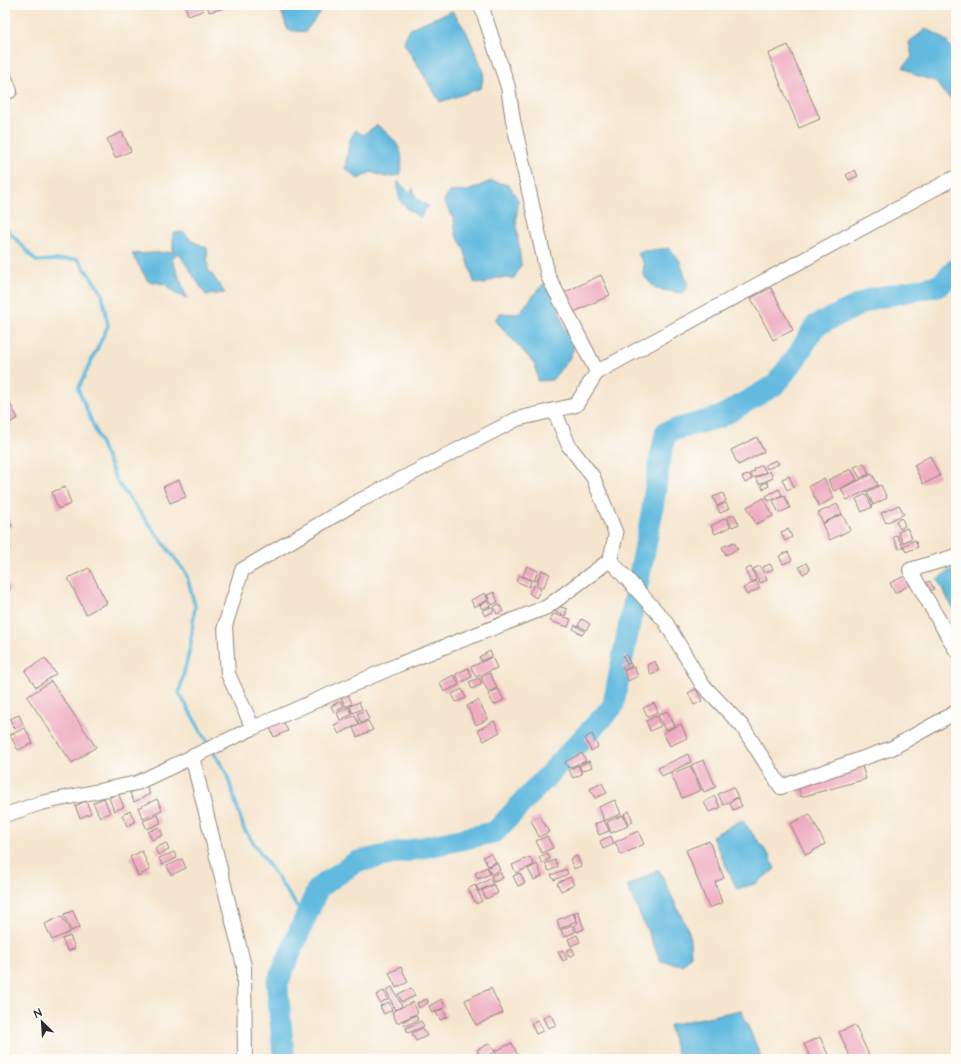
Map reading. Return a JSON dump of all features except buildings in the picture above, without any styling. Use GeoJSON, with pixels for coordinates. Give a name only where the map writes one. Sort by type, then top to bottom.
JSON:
{"type":"FeatureCollection","features":[{"type":"Feature","properties":{"kind":"street"},"geometry":{"type":"LineString","coordinates":[[480,5],[508,87],[515,127],[548,276],[597,372]]}},
{"type":"Feature","properties":{"kind":"street"},"geometry":{"type":"LineString","coordinates":[[253,728],[228,674],[225,626],[242,570],[357,502],[517,419],[576,404],[597,372],[956,177]]}},
{"type":"Feature","properties":{"kind":"street"},"geometry":{"type":"LineString","coordinates":[[5,815],[41,803],[137,783],[253,728],[400,664],[546,607],[610,560],[616,534],[593,477],[570,446],[554,410]]}},
{"type":"Feature","properties":{"kind":"street"},"geometry":{"type":"LineString","coordinates":[[956,556],[910,570],[956,650]]}},
{"type":"Feature","properties":{"kind":"street"},"geometry":{"type":"LineString","coordinates":[[610,560],[665,620],[702,684],[742,726],[781,787],[892,748],[956,712]]}},
{"type":"Feature","properties":{"kind":"street"},"geometry":{"type":"LineString","coordinates":[[192,756],[244,966],[245,1059]]}},
{"type":"Feature","properties":{"kind":"water"},"geometry":{"type":"Polygon","coordinates":[[[279,5],[325,6],[305,32],[288,30],[279,5]]]}},
{"type":"Feature","properties":{"kind":"water"},"geometry":{"type":"Polygon","coordinates":[[[452,11],[466,31],[484,72],[481,88],[440,102],[404,43],[407,32],[415,26],[452,11]]]}},
{"type":"Feature","properties":{"kind":"water"},"geometry":{"type":"Polygon","coordinates":[[[926,29],[935,33],[947,42],[954,54],[956,69],[955,101],[944,93],[935,81],[915,75],[903,67],[912,57],[909,42],[926,29]]]}},
{"type":"Feature","properties":{"kind":"water"},"geometry":{"type":"Polygon","coordinates":[[[377,125],[389,135],[398,146],[402,158],[400,175],[385,177],[371,172],[358,179],[345,168],[350,140],[355,130],[363,135],[377,125]]]}},
{"type":"Feature","properties":{"kind":"water"},"geometry":{"type":"Polygon","coordinates":[[[398,181],[410,193],[413,188],[416,198],[428,206],[420,217],[402,203],[399,194],[398,181]]]}},
{"type":"Feature","properties":{"kind":"water"},"geometry":{"type":"Polygon","coordinates":[[[491,181],[509,185],[518,200],[516,221],[521,265],[514,278],[496,278],[484,284],[474,282],[464,248],[456,235],[454,219],[444,201],[449,192],[468,191],[491,181]]]}},
{"type":"Feature","properties":{"kind":"water"},"geometry":{"type":"Polygon","coordinates":[[[184,232],[192,241],[207,248],[208,269],[225,293],[206,295],[178,252],[172,259],[187,298],[174,293],[165,284],[148,281],[132,254],[173,252],[173,233],[184,232]]]}},
{"type":"Feature","properties":{"kind":"water"},"geometry":{"type":"Polygon","coordinates":[[[670,248],[680,261],[688,286],[682,293],[656,289],[643,275],[644,264],[637,252],[670,248]]]}},
{"type":"Feature","properties":{"kind":"water"},"geometry":{"type":"Polygon","coordinates":[[[544,283],[556,300],[565,330],[575,345],[569,359],[552,380],[538,381],[535,364],[495,320],[500,313],[518,314],[544,283]]]}},
{"type":"Feature","properties":{"kind":"water"},"geometry":{"type":"Polygon","coordinates":[[[956,567],[956,614],[937,579],[956,567]]]}},
{"type":"Feature","properties":{"kind":"water"},"geometry":{"type":"Polygon","coordinates":[[[742,820],[769,855],[775,869],[757,883],[737,889],[712,836],[742,820]]]}},
{"type":"Feature","properties":{"kind":"water"},"geometry":{"type":"Polygon","coordinates":[[[659,870],[689,932],[691,955],[682,965],[661,961],[627,886],[659,870]]]}},
{"type":"Feature","properties":{"kind":"water"},"geometry":{"type":"Polygon","coordinates":[[[741,1010],[762,1059],[679,1059],[669,1025],[741,1010]]]}},
{"type":"Feature","properties":{"kind":"waterway"},"geometry":{"type":"LineString","coordinates":[[5,227],[36,261],[78,259],[102,293],[108,326],[78,389],[117,482],[186,573],[195,606],[190,648],[179,693],[209,745]]}},
{"type":"Feature","properties":{"kind":"waterway"},"geometry":{"type":"LineString","coordinates":[[284,1059],[277,984],[318,888],[356,862],[495,832],[613,706],[651,518],[659,464],[666,432],[720,417],[775,385],[798,355],[815,326],[871,299],[940,285],[956,269]]}},
{"type":"Feature","properties":{"kind":"waterway"},"geometry":{"type":"LineString","coordinates":[[213,751],[226,772],[244,829],[305,918]]}}]}
